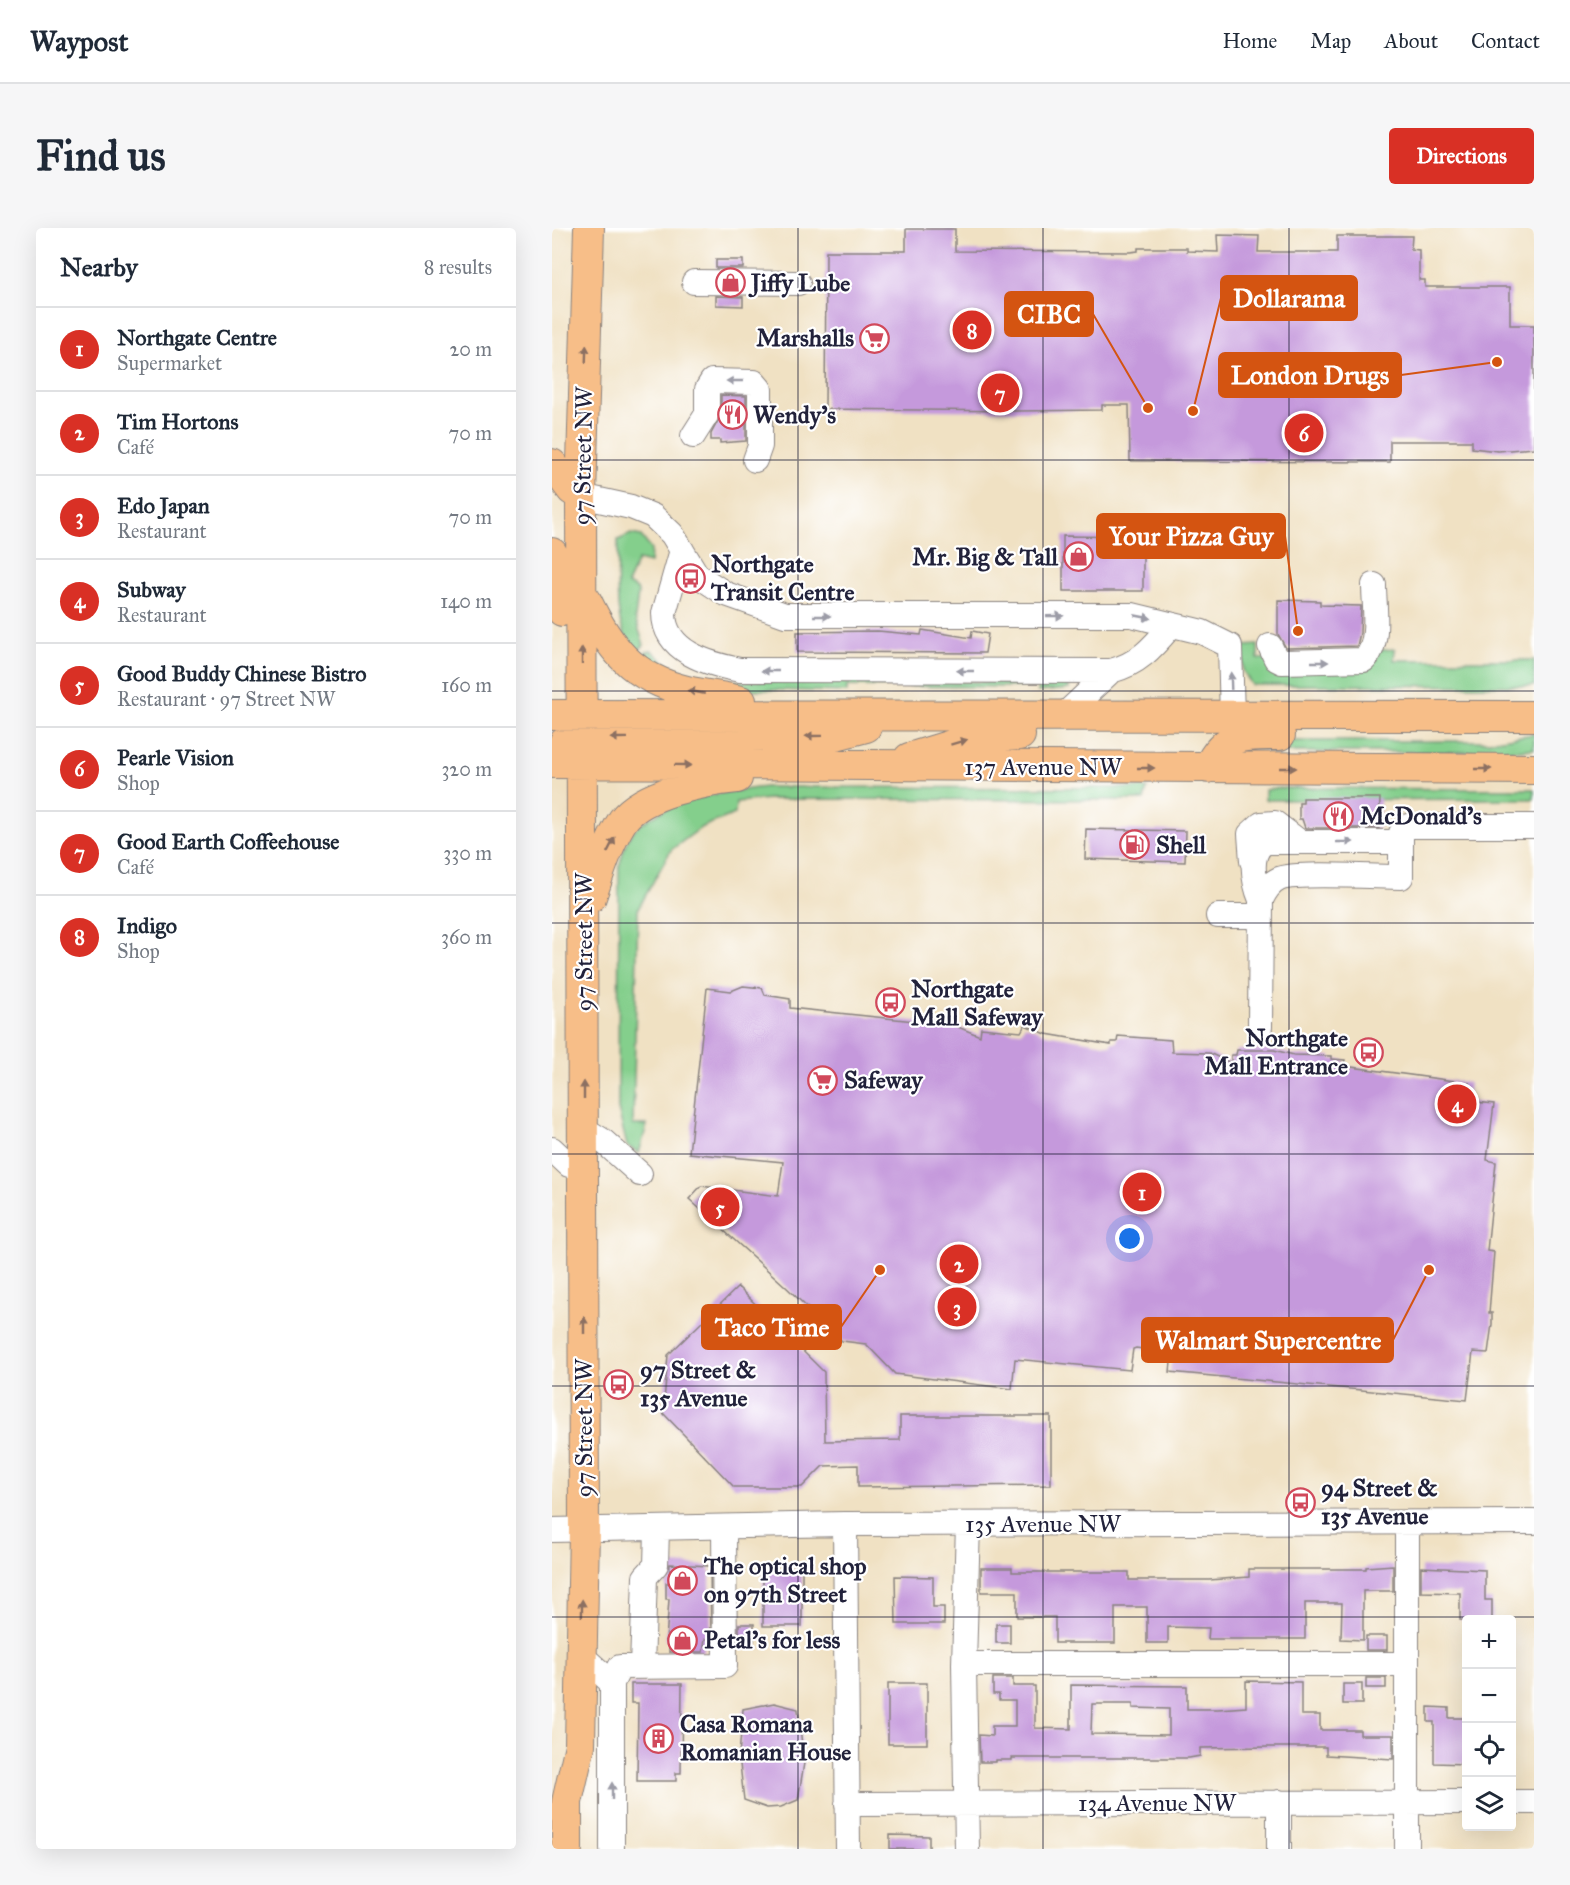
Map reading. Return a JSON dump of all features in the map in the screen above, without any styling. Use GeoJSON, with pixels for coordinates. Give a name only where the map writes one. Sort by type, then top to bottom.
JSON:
{"type":"FeatureCollection","features":[{"type":"Feature","properties":{"kind":"main road","name":"97 Street NW"},"geometry":{"type":"LineString","coordinates":[[567,1849],[567,1802],[580,1745],[582,1656],[584,919],[565,736],[582,591],[581,496],[589,228]]}},
{"type":"Feature","properties":{"kind":"main road"},"geometry":{"type":"LineString","coordinates":[[552,464],[572,490],[581,496]]}},
{"type":"Feature","properties":{"kind":"main road"},"geometry":{"type":"LineString","coordinates":[[552,553],[562,572],[565,736],[836,735],[912,715]]}},
{"type":"Feature","properties":{"kind":"main road"},"geometry":{"type":"LineString","coordinates":[[582,591],[603,635],[638,670],[684,690],[740,700],[772,714]]}},
{"type":"Feature","properties":{"kind":"main road","name":"137 Avenue NW"},"geometry":{"type":"LineString","coordinates":[[565,736],[772,714],[1062,717],[1534,717]]}},
{"type":"Feature","properties":{"kind":"main road"},"geometry":{"type":"LineString","coordinates":[[883,766],[974,738],[991,736],[1204,737],[1221,730],[1232,717]]}},
{"type":"Feature","properties":{"kind":"main road"},"geometry":{"type":"LineString","coordinates":[[1208,768],[1216,749],[1231,740],[1248,735],[1375,736],[1534,717]]}},
{"type":"Feature","properties":{"kind":"main road","name":"137 Avenue NW"},"geometry":{"type":"LineString","coordinates":[[565,736],[809,766],[1534,769]]}},
{"type":"Feature","properties":{"kind":"main road"},"geometry":{"type":"LineString","coordinates":[[584,919],[607,852],[624,820],[641,804],[665,794],[725,780],[766,776],[809,766]]}},
{"type":"Feature","properties":{"kind":"main road","name":"97 Street NW"},"geometry":{"type":"LineString","coordinates":[[552,1764],[567,1802]]}},
{"type":"Feature","properties":{"kind":"street"},"geometry":{"type":"LineString","coordinates":[[694,282],[798,283]]}},
{"type":"Feature","properties":{"kind":"street"},"geometry":{"type":"LineString","coordinates":[[693,436],[707,414],[707,389],[712,381],[754,382],[760,390],[760,446],[755,460]]}},
{"type":"Feature","properties":{"kind":"street"},"geometry":{"type":"LineString","coordinates":[[581,496],[646,512],[663,523],[697,575],[744,602],[785,615],[1132,615],[1202,633],[1230,646],[1232,717]]}},
{"type":"Feature","properties":{"kind":"street"},"geometry":{"type":"LineString","coordinates":[[682,550],[664,613],[664,623],[680,647],[707,662],[740,670],[1111,671],[1132,665],[1142,658],[1171,626]]}},
{"type":"Feature","properties":{"kind":"street"},"geometry":{"type":"LineString","coordinates":[[1270,646],[1276,659],[1282,662],[1364,660],[1370,654],[1374,638],[1374,585]]}},
{"type":"Feature","properties":{"kind":"street"},"geometry":{"type":"LineString","coordinates":[[1062,717],[1111,671]]}},
{"type":"Feature","properties":{"kind":"street"},"geometry":{"type":"LineString","coordinates":[[1261,908],[1270,885],[1285,877],[1401,877],[1401,832],[1408,826],[1534,826]]}},
{"type":"Feature","properties":{"kind":"street"},"geometry":{"type":"LineString","coordinates":[[1260,1027],[1261,908],[1257,889],[1255,855],[1260,845],[1271,842],[1401,842]]}},
{"type":"Feature","properties":{"kind":"street"},"geometry":{"type":"LineString","coordinates":[[1218,916],[1261,908]]}},
{"type":"Feature","properties":{"kind":"street"},"geometry":{"type":"LineString","coordinates":[[584,1129],[602,1140],[640,1174]]}},
{"type":"Feature","properties":{"kind":"street"},"geometry":{"type":"LineString","coordinates":[[552,1149],[569,1165],[584,1169]]}},
{"type":"Feature","properties":{"kind":"street","name":"135 Avenue NW"},"geometry":{"type":"LineString","coordinates":[[552,1530],[845,1524],[1534,1522]]}},
{"type":"Feature","properties":{"kind":"street"},"geometry":{"type":"LineString","coordinates":[[1407,1523],[1407,1849]]}},
{"type":"Feature","properties":{"kind":"street"},"geometry":{"type":"LineString","coordinates":[[845,1524],[848,1849]]}},
{"type":"Feature","properties":{"kind":"street"},"geometry":{"type":"LineString","coordinates":[[967,1849],[964,1664],[968,1524]]}},
{"type":"Feature","properties":{"kind":"street"},"geometry":{"type":"LineString","coordinates":[[612,1849],[612,1683],[620,1667],[725,1666],[724,1527]]}},
{"type":"Feature","properties":{"kind":"street"},"geometry":{"type":"LineString","coordinates":[[642,1667],[645,1577],[656,1565],[657,1529]]}},
{"type":"Feature","properties":{"kind":"street"},"geometry":{"type":"LineString","coordinates":[[582,1656],[612,1683]]}},
{"type":"Feature","properties":{"kind":"street"},"geometry":{"type":"LineString","coordinates":[[964,1664],[1406,1664]]}},
{"type":"Feature","properties":{"kind":"street"},"geometry":{"type":"LineString","coordinates":[[1279,1802],[1279,1849]]}},
{"type":"Feature","properties":{"kind":"street","name":"134 Avenue NW"},"geometry":{"type":"LineString","coordinates":[[847,1804],[1462,1802]]}},
{"type":"Feature","properties":{"kind":"street"},"geometry":{"type":"LineString","coordinates":[[1516,1802],[1534,1802]]}},
{"type":"Feature","properties":{"kind":"green space"},"geometry":{"type":"Polygon","coordinates":[[[631,534],[641,536],[651,549],[650,563],[638,560],[627,584],[637,589],[638,593],[635,618],[644,645],[636,653],[622,629],[618,600],[618,540],[631,534]]]}},
{"type":"Feature","properties":{"kind":"green space"},"geometry":{"type":"Polygon","coordinates":[[[1258,645],[1258,659],[1395,649],[1394,660],[1534,660],[1534,686],[1252,685],[1243,671],[1243,646],[1258,645]]]}},
{"type":"Feature","properties":{"kind":"green space"},"geometry":{"type":"Polygon","coordinates":[[[652,651],[668,664],[685,672],[724,681],[1069,682],[1069,689],[1038,692],[1038,687],[847,686],[847,692],[736,689],[644,665],[646,652],[652,651]]]}},
{"type":"Feature","properties":{"kind":"green space"},"geometry":{"type":"Polygon","coordinates":[[[1534,734],[1534,749],[1478,752],[1289,752],[1259,747],[1260,741],[1489,741],[1534,734]]]}},
{"type":"Feature","properties":{"kind":"green space"},"geometry":{"type":"Polygon","coordinates":[[[766,787],[1147,788],[1144,800],[769,799],[736,802],[735,814],[702,827],[671,850],[638,909],[633,1125],[647,1125],[639,1153],[627,1146],[618,1109],[619,867],[624,850],[628,839],[639,826],[652,816],[667,809],[716,794],[766,787]]]}},
{"type":"Feature","properties":{"kind":"green space"},"geometry":{"type":"Polygon","coordinates":[[[1281,788],[1534,789],[1534,799],[1265,800],[1265,790],[1281,788]]]}},
{"type":"Feature","properties":{"kind":"building"},"geometry":{"type":"Polygon","coordinates":[[[906,229],[955,229],[955,251],[1130,252],[1138,251],[1138,248],[1187,248],[1187,251],[1218,252],[1217,235],[1259,236],[1258,252],[1337,252],[1337,236],[1412,236],[1411,249],[1419,250],[1419,280],[1425,280],[1425,287],[1510,287],[1510,325],[1534,325],[1534,448],[1498,451],[1472,448],[1472,441],[1390,441],[1390,462],[1130,461],[1129,405],[1102,405],[1102,410],[825,409],[826,251],[906,251],[906,229]]]}},
{"type":"Feature","properties":{"kind":"building"},"geometry":{"type":"Polygon","coordinates":[[[716,260],[743,260],[743,268],[716,268],[716,260]]]}},
{"type":"Feature","properties":{"kind":"building"},"geometry":{"type":"Polygon","coordinates":[[[716,296],[743,297],[743,306],[716,305],[716,296]]]}},
{"type":"Feature","properties":{"kind":"building"},"geometry":{"type":"Polygon","coordinates":[[[721,395],[746,396],[746,441],[720,443],[720,440],[711,440],[711,434],[721,415],[721,395]]]}},
{"type":"Feature","properties":{"kind":"building"},"geometry":{"type":"Polygon","coordinates":[[[1063,536],[1143,537],[1143,591],[1063,591],[1063,536]]]}},
{"type":"Feature","properties":{"kind":"building"},"geometry":{"type":"Polygon","coordinates":[[[1278,600],[1320,601],[1320,605],[1361,606],[1357,646],[1286,648],[1278,634],[1278,600]]]}},
{"type":"Feature","properties":{"kind":"building"},"geometry":{"type":"Polygon","coordinates":[[[922,630],[971,638],[972,631],[988,634],[985,653],[797,652],[797,632],[878,631],[921,635],[922,630]]]}},
{"type":"Feature","properties":{"kind":"building","name":"McDonald's"},"geometry":{"type":"Polygon","coordinates":[[[1303,798],[1380,798],[1379,828],[1305,828],[1302,819],[1299,819],[1299,803],[1303,803],[1303,798]]]}},
{"type":"Feature","properties":{"kind":"building","name":"Shell"},"geometry":{"type":"Polygon","coordinates":[[[1086,829],[1186,831],[1185,862],[1085,859],[1086,829]]]}},
{"type":"Feature","properties":{"kind":"building"},"geometry":{"type":"Polygon","coordinates":[[[743,986],[762,988],[765,995],[790,999],[790,1008],[953,1025],[980,1036],[981,1028],[1021,1032],[1025,1025],[1046,1034],[1111,1045],[1111,1042],[1117,1042],[1118,1036],[1171,1040],[1172,1052],[1209,1053],[1231,1063],[1231,1055],[1236,1055],[1237,1050],[1274,1050],[1294,1055],[1331,1056],[1331,1059],[1345,1060],[1344,1066],[1469,1083],[1467,1101],[1494,1104],[1487,1160],[1496,1162],[1487,1251],[1494,1252],[1489,1313],[1492,1313],[1492,1324],[1488,1353],[1473,1352],[1467,1400],[1170,1372],[1172,1353],[1136,1348],[1133,1349],[1130,1370],[1015,1359],[1012,1389],[895,1374],[866,1344],[842,1341],[689,1199],[701,1186],[778,1196],[783,1162],[689,1153],[707,988],[731,991],[743,986]]]}},
{"type":"Feature","properties":{"kind":"building"},"geometry":{"type":"Polygon","coordinates":[[[738,1287],[824,1372],[825,1441],[900,1440],[900,1416],[1051,1416],[1051,1485],[858,1487],[858,1465],[823,1466],[802,1487],[734,1487],[663,1413],[668,1355],[738,1287]]]}},
{"type":"Feature","properties":{"kind":"building"},"geometry":{"type":"Polygon","coordinates":[[[670,1564],[710,1566],[711,1639],[705,1639],[703,1652],[669,1652],[669,1641],[666,1641],[669,1599],[666,1599],[666,1583],[669,1583],[670,1564]]]}},
{"type":"Feature","properties":{"kind":"building"},"geometry":{"type":"Polygon","coordinates":[[[1393,1565],[1393,1591],[1363,1591],[1363,1640],[1341,1639],[1342,1603],[1305,1603],[1305,1639],[1208,1639],[1209,1628],[1168,1627],[1168,1643],[1147,1643],[1147,1607],[1115,1607],[1115,1643],[1055,1643],[1055,1617],[1017,1617],[1017,1592],[981,1592],[981,1568],[1012,1568],[1012,1572],[1129,1572],[1129,1580],[1209,1580],[1249,1577],[1249,1569],[1366,1569],[1366,1567],[1393,1565]]]}},
{"type":"Feature","properties":{"kind":"building"},"geometry":{"type":"Polygon","coordinates":[[[1421,1567],[1485,1570],[1485,1600],[1492,1600],[1492,1615],[1462,1615],[1462,1620],[1460,1620],[1460,1593],[1421,1592],[1421,1567]]]}},
{"type":"Feature","properties":{"kind":"building"},"geometry":{"type":"Polygon","coordinates":[[[763,1570],[802,1570],[802,1626],[763,1626],[763,1570]]]}},
{"type":"Feature","properties":{"kind":"building"},"geometry":{"type":"Polygon","coordinates":[[[895,1576],[933,1577],[933,1607],[944,1607],[944,1624],[896,1624],[895,1576]]]}},
{"type":"Feature","properties":{"kind":"building"},"geometry":{"type":"Polygon","coordinates":[[[739,1624],[754,1624],[754,1641],[739,1641],[739,1624]]]}},
{"type":"Feature","properties":{"kind":"building"},"geometry":{"type":"Polygon","coordinates":[[[996,1624],[1010,1624],[1010,1643],[996,1643],[996,1624]]]}},
{"type":"Feature","properties":{"kind":"building"},"geometry":{"type":"Polygon","coordinates":[[[1366,1636],[1387,1636],[1387,1650],[1366,1650],[1366,1636]]]}},
{"type":"Feature","properties":{"kind":"building"},"geometry":{"type":"Polygon","coordinates":[[[993,1678],[1013,1678],[1013,1686],[1035,1686],[1035,1728],[1071,1729],[1071,1685],[1187,1686],[1187,1709],[1218,1709],[1246,1707],[1246,1681],[1301,1682],[1301,1715],[1320,1715],[1320,1730],[1360,1730],[1360,1735],[1393,1735],[1393,1759],[1326,1755],[1326,1747],[1268,1747],[1200,1748],[1200,1756],[1189,1758],[1012,1758],[1012,1760],[996,1760],[996,1762],[980,1762],[979,1735],[992,1736],[992,1726],[1015,1726],[1015,1700],[999,1700],[999,1694],[993,1694],[993,1678]],[[1092,1704],[1091,1734],[1169,1735],[1169,1709],[1133,1708],[1133,1704],[1092,1704]]]}},
{"type":"Feature","properties":{"kind":"building"},"geometry":{"type":"Polygon","coordinates":[[[1366,1678],[1386,1678],[1386,1688],[1366,1688],[1366,1678]]]}},
{"type":"Feature","properties":{"kind":"building"},"geometry":{"type":"Polygon","coordinates":[[[888,1683],[927,1683],[927,1744],[888,1744],[888,1683]]]}},
{"type":"Feature","properties":{"kind":"building","name":"Casa Romana Romanian House"},"geometry":{"type":"Polygon","coordinates":[[[631,1684],[682,1684],[681,1773],[676,1773],[676,1781],[637,1781],[638,1703],[631,1703],[631,1684]]]}},
{"type":"Feature","properties":{"kind":"building"},"geometry":{"type":"Polygon","coordinates":[[[1343,1684],[1362,1684],[1362,1704],[1343,1704],[1343,1684]]]}},
{"type":"Feature","properties":{"kind":"building"},"geometry":{"type":"Polygon","coordinates":[[[774,1703],[798,1709],[804,1763],[798,1800],[781,1807],[767,1808],[744,1800],[739,1755],[743,1709],[774,1703]]]}},
{"type":"Feature","properties":{"kind":"building"},"geometry":{"type":"Polygon","coordinates":[[[1428,1707],[1449,1708],[1449,1718],[1462,1718],[1462,1764],[1434,1763],[1434,1722],[1428,1722],[1428,1707]]]}},
{"type":"Feature","properties":{"kind":"building"},"geometry":{"type":"Polygon","coordinates":[[[890,1835],[929,1836],[929,1849],[890,1849],[890,1835]]]}},
{"type":"Feature","properties":{"kind":"place","name":"Jiffy Lube"},"geometry":{"type":"Point","coordinates":[730,283]}},
{"type":"Feature","properties":{"kind":"place","name":"Indigo"},"geometry":{"type":"Point","coordinates":[972,330]}},
{"type":"Feature","properties":{"kind":"place","name":"Marshalls"},"geometry":{"type":"Point","coordinates":[875,338]}},
{"type":"Feature","properties":{"kind":"place","name":"London Drugs"},"geometry":{"type":"Point","coordinates":[1497,362]}},
{"type":"Feature","properties":{"kind":"place","name":"Good Earth Coffeehouse"},"geometry":{"type":"Point","coordinates":[1000,393]}},
{"type":"Feature","properties":{"kind":"place","name":"CIBC"},"geometry":{"type":"Point","coordinates":[1148,408]}},
{"type":"Feature","properties":{"kind":"place","name":"Dollarama"},"geometry":{"type":"Point","coordinates":[1193,411]}},
{"type":"Feature","properties":{"kind":"place","name":"Wendy's"},"geometry":{"type":"Point","coordinates":[732,415]}},
{"type":"Feature","properties":{"kind":"place","name":"Pearle Vision"},"geometry":{"type":"Point","coordinates":[1304,433]}},
{"type":"Feature","properties":{"kind":"place","name":"Mr. Big & Tall"},"geometry":{"type":"Point","coordinates":[1079,557]}},
{"type":"Feature","properties":{"kind":"place","name":"Northgate Transit Centre"},"geometry":{"type":"Point","coordinates":[690,578]}},
{"type":"Feature","properties":{"kind":"place","name":"Your Pizza Guy"},"geometry":{"type":"Point","coordinates":[1298,631]}},
{"type":"Feature","properties":{"kind":"place","name":"McDonald's"},"geometry":{"type":"Point","coordinates":[1339,816]}},
{"type":"Feature","properties":{"kind":"place","name":"Shell"},"geometry":{"type":"Point","coordinates":[1135,845]}},
{"type":"Feature","properties":{"kind":"place","name":"Northgate Mall Safeway"},"geometry":{"type":"Point","coordinates":[890,1003]}},
{"type":"Feature","properties":{"kind":"place","name":"Northgate Mall Entrance"},"geometry":{"type":"Point","coordinates":[1369,1052]}},
{"type":"Feature","properties":{"kind":"place","name":"Safeway"},"geometry":{"type":"Point","coordinates":[823,1080]}},
{"type":"Feature","properties":{"kind":"place","name":"Subway"},"geometry":{"type":"Point","coordinates":[1457,1104]}},
{"type":"Feature","properties":{"kind":"place","name":"Northgate Centre"},"geometry":{"type":"Point","coordinates":[1142,1192]}},
{"type":"Feature","properties":{"kind":"place","name":"Good Buddy Chinese Bistro"},"geometry":{"type":"Point","coordinates":[720,1207]}},
{"type":"Feature","properties":{"kind":"place","name":"Tim Hortons"},"geometry":{"type":"Point","coordinates":[959,1264]}},
{"type":"Feature","properties":{"kind":"place","name":"Taco Time"},"geometry":{"type":"Point","coordinates":[880,1270]}},
{"type":"Feature","properties":{"kind":"place","name":"Walmart Supercentre"},"geometry":{"type":"Point","coordinates":[1429,1270]}},
{"type":"Feature","properties":{"kind":"place","name":"Edo Japan"},"geometry":{"type":"Point","coordinates":[957,1307]}},
{"type":"Feature","properties":{"kind":"place","name":"97 Street & 135 Avenue"},"geometry":{"type":"Point","coordinates":[619,1384]}},
{"type":"Feature","properties":{"kind":"place","name":"94 Street & 135 Avenue"},"geometry":{"type":"Point","coordinates":[1300,1502]}},
{"type":"Feature","properties":{"kind":"place","name":"The optical shop on 97th Street"},"geometry":{"type":"Point","coordinates":[683,1580]}},
{"type":"Feature","properties":{"kind":"place","name":"Petal's for less"},"geometry":{"type":"Point","coordinates":[683,1640]}},
{"type":"Feature","properties":{"kind":"place","name":"Casa Romana Romanian House"},"geometry":{"type":"Point","coordinates":[659,1738]}}]}
